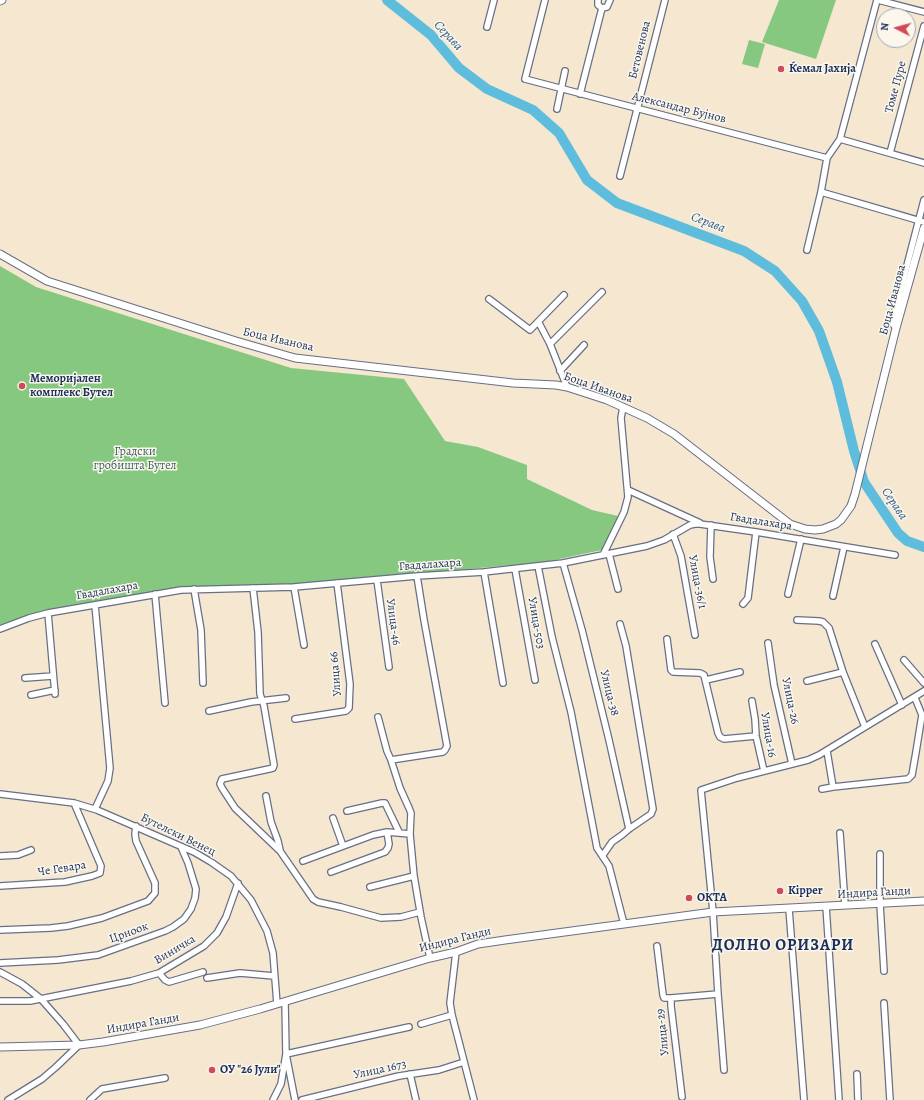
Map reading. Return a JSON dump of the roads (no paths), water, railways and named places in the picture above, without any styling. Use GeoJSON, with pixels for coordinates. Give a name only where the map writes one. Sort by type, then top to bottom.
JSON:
{"type":"FeatureCollection","features":[{"type":"Feature","properties":{"kind":"street"},"geometry":{"type":"LineString","coordinates":[[487,27],[494,0]]}},
{"type":"Feature","properties":{"kind":"street","name":"Александар Бујнов"},"geometry":{"type":"LineString","coordinates":[[545,0],[525,79],[827,158]]}},
{"type":"Feature","properties":{"kind":"street"},"geometry":{"type":"LineString","coordinates":[[598,0],[598,5],[602,8]]}},
{"type":"Feature","properties":{"kind":"street"},"geometry":{"type":"LineString","coordinates":[[602,8],[607,7],[610,0]]}},
{"type":"Feature","properties":{"kind":"street","name":"Бетовенова"},"geometry":{"type":"LineString","coordinates":[[620,176],[664,0]]}},
{"type":"Feature","properties":{"kind":"street"},"geometry":{"type":"LineString","coordinates":[[807,250],[821,192],[827,158],[840,139],[878,0],[924,12]]}},
{"type":"Feature","properties":{"kind":"street"},"geometry":{"type":"LineString","coordinates":[[580,94],[602,8]]}},
{"type":"Feature","properties":{"kind":"street","name":"Томе Пуре"},"geometry":{"type":"LineString","coordinates":[[890,153],[924,26]]}},
{"type":"Feature","properties":{"kind":"street"},"geometry":{"type":"LineString","coordinates":[[557,109],[565,71]]}},
{"type":"Feature","properties":{"kind":"street"},"geometry":{"type":"LineString","coordinates":[[840,139],[924,163]]}},
{"type":"Feature","properties":{"kind":"street"},"geometry":{"type":"LineString","coordinates":[[821,192],[921,221]]}},
{"type":"Feature","properties":{"kind":"street"},"geometry":{"type":"LineString","coordinates":[[896,328],[892,323],[921,221],[924,200]]}},
{"type":"Feature","properties":{"kind":"street","name":"Боца Иванова"},"geometry":{"type":"LineString","coordinates":[[0,254],[47,281],[236,342],[295,358],[513,383],[567,387],[623,407],[647,418],[674,434],[790,524],[805,530],[815,530],[829,527],[841,520],[851,506],[896,328],[924,228]]}},
{"type":"Feature","properties":{"kind":"street"},"geometry":{"type":"LineString","coordinates":[[550,344],[602,292]]}},
{"type":"Feature","properties":{"kind":"street"},"geometry":{"type":"LineString","coordinates":[[488,299],[530,330],[564,295]]}},
{"type":"Feature","properties":{"kind":"street"},"geometry":{"type":"LineString","coordinates":[[538,322],[550,344],[567,387]]}},
{"type":"Feature","properties":{"kind":"street"},"geometry":{"type":"LineString","coordinates":[[560,371],[584,345]]}},
{"type":"Feature","properties":{"kind":"street"},"geometry":{"type":"LineString","coordinates":[[618,589],[606,554],[624,512],[628,490],[621,418],[623,407]]}},
{"type":"Feature","properties":{"kind":"street"},"geometry":{"type":"LineString","coordinates":[[628,490],[700,524]]}},
{"type":"Feature","properties":{"kind":"street","name":"Гвадалахара"},"geometry":{"type":"LineString","coordinates":[[0,629],[29,618],[48,613],[155,594],[194,589],[294,587],[337,584],[417,576],[484,572],[563,563],[647,546],[664,540],[690,525],[700,524],[895,555]]}},
{"type":"Feature","properties":{"kind":"street"},"geometry":{"type":"LineString","coordinates":[[711,525],[710,557],[713,579]]}},
{"type":"Feature","properties":{"kind":"street"},"geometry":{"type":"LineString","coordinates":[[808,540],[815,530]]}},
{"type":"Feature","properties":{"kind":"street"},"geometry":{"type":"LineString","coordinates":[[743,604],[748,598],[756,532]]}},
{"type":"Feature","properties":{"kind":"street","name":"Улица-36/1"},"geometry":{"type":"LineString","coordinates":[[673,534],[681,556],[696,635]]}},
{"type":"Feature","properties":{"kind":"street"},"geometry":{"type":"LineString","coordinates":[[788,594],[801,539]]}},
{"type":"Feature","properties":{"kind":"street"},"geometry":{"type":"LineString","coordinates":[[833,596],[844,547]]}},
{"type":"Feature","properties":{"kind":"street","name":"Улица-38"},"geometry":{"type":"LineString","coordinates":[[563,563],[582,630],[629,829]]}},
{"type":"Feature","properties":{"kind":"street"},"geometry":{"type":"LineString","coordinates":[[538,566],[552,637],[571,712],[597,848],[609,866],[624,924]]}},
{"type":"Feature","properties":{"kind":"street","name":"Улица-503"},"geometry":{"type":"LineString","coordinates":[[515,569],[535,680]]}},
{"type":"Feature","properties":{"kind":"street"},"geometry":{"type":"LineString","coordinates":[[484,572],[503,682]]}},
{"type":"Feature","properties":{"kind":"street"},"geometry":{"type":"LineString","coordinates":[[391,760],[443,752],[447,746],[417,576]]}},
{"type":"Feature","properties":{"kind":"street","name":"Улица-46"},"geometry":{"type":"LineString","coordinates":[[376,580],[389,667]]}},
{"type":"Feature","properties":{"kind":"street","name":"Улица 66"},"geometry":{"type":"LineString","coordinates":[[295,719],[346,711],[349,708],[350,684],[337,584]]}},
{"type":"Feature","properties":{"kind":"street"},"geometry":{"type":"LineString","coordinates":[[294,587],[304,645]]}},
{"type":"Feature","properties":{"kind":"street"},"geometry":{"type":"LineString","coordinates":[[253,588],[258,632],[262,701],[273,758],[273,768],[222,779],[220,784],[224,792],[235,808],[280,850],[313,900],[382,918],[401,917],[420,912]]}},
{"type":"Feature","properties":{"kind":"street"},"geometry":{"type":"LineString","coordinates":[[194,589],[201,630],[203,683]]}},
{"type":"Feature","properties":{"kind":"street"},"geometry":{"type":"LineString","coordinates":[[155,594],[165,704]]}},
{"type":"Feature","properties":{"kind":"street"},"geometry":{"type":"LineString","coordinates":[[96,605],[110,768],[108,781],[96,809]]}},
{"type":"Feature","properties":{"kind":"street"},"geometry":{"type":"LineString","coordinates":[[31,695],[55,692],[48,613]]}},
{"type":"Feature","properties":{"kind":"street"},"geometry":{"type":"LineString","coordinates":[[797,620],[823,622],[829,628],[843,672],[865,727]]}},
{"type":"Feature","properties":{"kind":"street"},"geometry":{"type":"LineString","coordinates":[[603,855],[612,842],[650,814],[653,809],[626,646],[620,624]]}},
{"type":"Feature","properties":{"kind":"street"},"geometry":{"type":"LineString","coordinates":[[667,639],[671,670],[673,672],[702,673],[706,680],[720,737],[756,736]]}},
{"type":"Feature","properties":{"kind":"street","name":"Улица-26"},"geometry":{"type":"LineString","coordinates":[[768,643],[774,685],[792,764]]}},
{"type":"Feature","properties":{"kind":"street"},"geometry":{"type":"LineString","coordinates":[[875,644],[902,705]]}},
{"type":"Feature","properties":{"kind":"street"},"geometry":{"type":"LineString","coordinates":[[904,660],[924,683]]}},
{"type":"Feature","properties":{"kind":"street"},"geometry":{"type":"LineString","coordinates":[[706,680],[740,672]]}},
{"type":"Feature","properties":{"kind":"street"},"geometry":{"type":"LineString","coordinates":[[807,681],[843,672]]}},
{"type":"Feature","properties":{"kind":"street"},"geometry":{"type":"LineString","coordinates":[[25,678],[53,676]]}},
{"type":"Feature","properties":{"kind":"street"},"geometry":{"type":"LineString","coordinates":[[724,1070],[713,912],[701,790],[737,778],[808,760],[827,751],[915,698],[924,691]]}},
{"type":"Feature","properties":{"kind":"street"},"geometry":{"type":"LineString","coordinates":[[209,711],[218,708],[286,698]]}},
{"type":"Feature","properties":{"kind":"street"},"geometry":{"type":"LineString","coordinates":[[822,790],[833,787],[908,780],[912,775],[922,715],[915,698]]}},
{"type":"Feature","properties":{"kind":"street","name":"Улица-16"},"geometry":{"type":"LineString","coordinates":[[752,701],[756,736],[764,771]]}},
{"type":"Feature","properties":{"kind":"street"},"geometry":{"type":"LineString","coordinates":[[378,718],[384,743],[400,788],[409,808],[411,818],[410,834],[414,876],[430,958]]}},
{"type":"Feature","properties":{"kind":"street"},"geometry":{"type":"LineString","coordinates":[[827,751],[833,787]]}},
{"type":"Feature","properties":{"kind":"street","name":"Бутелски Венец"},"geometry":{"type":"LineString","coordinates":[[0,794],[74,803],[96,809],[212,862],[231,876],[251,900],[267,932],[273,953],[277,1004]]}},
{"type":"Feature","properties":{"kind":"street"},"geometry":{"type":"LineString","coordinates":[[266,796],[271,822],[280,850]]}},
{"type":"Feature","properties":{"kind":"street","name":"Че Гевара"},"geometry":{"type":"LineString","coordinates":[[0,886],[65,882],[92,876],[100,872],[101,866],[74,803]]}},
{"type":"Feature","properties":{"kind":"street"},"geometry":{"type":"LineString","coordinates":[[347,812],[382,803],[385,804],[398,832]]}},
{"type":"Feature","properties":{"kind":"street"},"geometry":{"type":"LineString","coordinates":[[333,818],[343,846]]}},
{"type":"Feature","properties":{"kind":"street"},"geometry":{"type":"LineString","coordinates":[[0,930],[68,926],[102,918],[148,900],[155,893],[155,883],[136,841],[134,834],[136,826]]}},
{"type":"Feature","properties":{"kind":"street"},"geometry":{"type":"LineString","coordinates":[[304,861],[343,846],[387,832],[410,834]]}},
{"type":"Feature","properties":{"kind":"street"},"geometry":{"type":"LineString","coordinates":[[331,872],[385,852],[389,844],[387,832]]}},
{"type":"Feature","properties":{"kind":"street"},"geometry":{"type":"LineString","coordinates":[[840,833],[845,905]]}},
{"type":"Feature","properties":{"kind":"street","name":"Црноок"},"geometry":{"type":"LineString","coordinates":[[0,962],[58,960],[98,954],[173,927],[184,919],[191,909],[196,889],[190,868],[181,847]]}},
{"type":"Feature","properties":{"kind":"street","name":"Че Гевара"},"geometry":{"type":"LineString","coordinates":[[0,856],[18,854],[31,850]]}},
{"type":"Feature","properties":{"kind":"street"},"geometry":{"type":"LineString","coordinates":[[880,854],[880,904],[884,971]]}},
{"type":"Feature","properties":{"kind":"street"},"geometry":{"type":"LineString","coordinates":[[370,887],[414,876]]}},
{"type":"Feature","properties":{"kind":"street","name":"Виничка"},"geometry":{"type":"LineString","coordinates":[[0,1001],[30,1001],[131,981],[159,973],[204,946],[217,933],[226,917],[238,883]]}},
{"type":"Feature","properties":{"kind":"street","name":"Индира Ганди"},"geometry":{"type":"LineString","coordinates":[[0,1047],[78,1045],[200,1025],[284,1002],[430,958],[456,952],[478,944],[713,912],[924,901]]}},
{"type":"Feature","properties":{"kind":"street"},"geometry":{"type":"LineString","coordinates":[[826,906],[839,1100]]}},
{"type":"Feature","properties":{"kind":"street"},"geometry":{"type":"LineString","coordinates":[[789,909],[804,1100]]}},
{"type":"Feature","properties":{"kind":"street","name":"Улица-29"},"geometry":{"type":"LineString","coordinates":[[657,946],[663,995],[664,998],[671,998],[670,1006],[682,1097]]}},
{"type":"Feature","properties":{"kind":"street"},"geometry":{"type":"LineString","coordinates":[[456,952],[451,995],[452,1015],[474,1100]]}},
{"type":"Feature","properties":{"kind":"street"},"geometry":{"type":"LineString","coordinates":[[0,972],[22,984],[41,999],[63,1024],[78,1045],[42,1079],[8,1100]]}},
{"type":"Feature","properties":{"kind":"street"},"geometry":{"type":"LineString","coordinates":[[159,973],[169,982],[202,972]]}},
{"type":"Feature","properties":{"kind":"street"},"geometry":{"type":"LineString","coordinates":[[207,978],[240,973],[274,976]]}},
{"type":"Feature","properties":{"kind":"street"},"geometry":{"type":"LineString","coordinates":[[671,998],[718,994]]}},
{"type":"Feature","properties":{"kind":"street"},"geometry":{"type":"LineString","coordinates":[[284,1002],[286,1054],[295,1100]]}},
{"type":"Feature","properties":{"kind":"street"},"geometry":{"type":"LineString","coordinates":[[884,1003],[890,1100]]}},
{"type":"Feature","properties":{"kind":"street"},"geometry":{"type":"LineString","coordinates":[[421,1024],[452,1015]]}},
{"type":"Feature","properties":{"kind":"street"},"geometry":{"type":"LineString","coordinates":[[286,1054],[409,1027]]}},
{"type":"Feature","properties":{"kind":"street"},"geometry":{"type":"LineString","coordinates":[[273,1100],[281,1084],[286,1054]]}},
{"type":"Feature","properties":{"kind":"street","name":"Улица 1673"},"geometry":{"type":"LineString","coordinates":[[302,1100],[377,1081],[439,1070],[464,1062]]}},
{"type":"Feature","properties":{"kind":"street"},"geometry":{"type":"LineString","coordinates":[[410,1074],[416,1100]]}},
{"type":"Feature","properties":{"kind":"street"},"geometry":{"type":"LineString","coordinates":[[857,1074],[858,1100]]}},
{"type":"Feature","properties":{"kind":"street"},"geometry":{"type":"LineString","coordinates":[[90,1100],[102,1089],[165,1078]]}},
{"type":"Feature","properties":{"kind":"waterway","name":"Серава"},"geometry":{"type":"LineString","coordinates":[[387,0],[431,35],[459,68],[487,89],[533,110],[559,133],[587,180],[617,203],[744,251],[775,271],[802,301],[819,331],[837,382],[854,451],[864,482],[898,533],[907,541],[924,547]]}},
{"type":"Feature","properties":{"kind":"place","name":"Ќемал Јахија"},"geometry":{"type":"Point","coordinates":[781,69]}},
{"type":"Feature","properties":{"kind":"place","name":"Меморијален комплекс Бутел"},"geometry":{"type":"Point","coordinates":[22,386]}},
{"type":"Feature","properties":{"kind":"place","name":"Kipper"},"geometry":{"type":"Point","coordinates":[780,891]}},
{"type":"Feature","properties":{"kind":"place","name":"ОКТА"},"geometry":{"type":"Point","coordinates":[689,898]}},
{"type":"Feature","properties":{"kind":"place","name":"ОУ \"26 Јули\""},"geometry":{"type":"Point","coordinates":[212,1070]}},
{"type":"Feature","properties":{"kind":"district","name":"ДОЛНО ОРИЗАРИ"},"geometry":{"type":"Point","coordinates":[783,946]}},
{"type":"Feature","properties":{"kind":"park label","name":"Градски гробишта Бутел"},"geometry":{"type":"Point","coordinates":[135,459]}}]}
